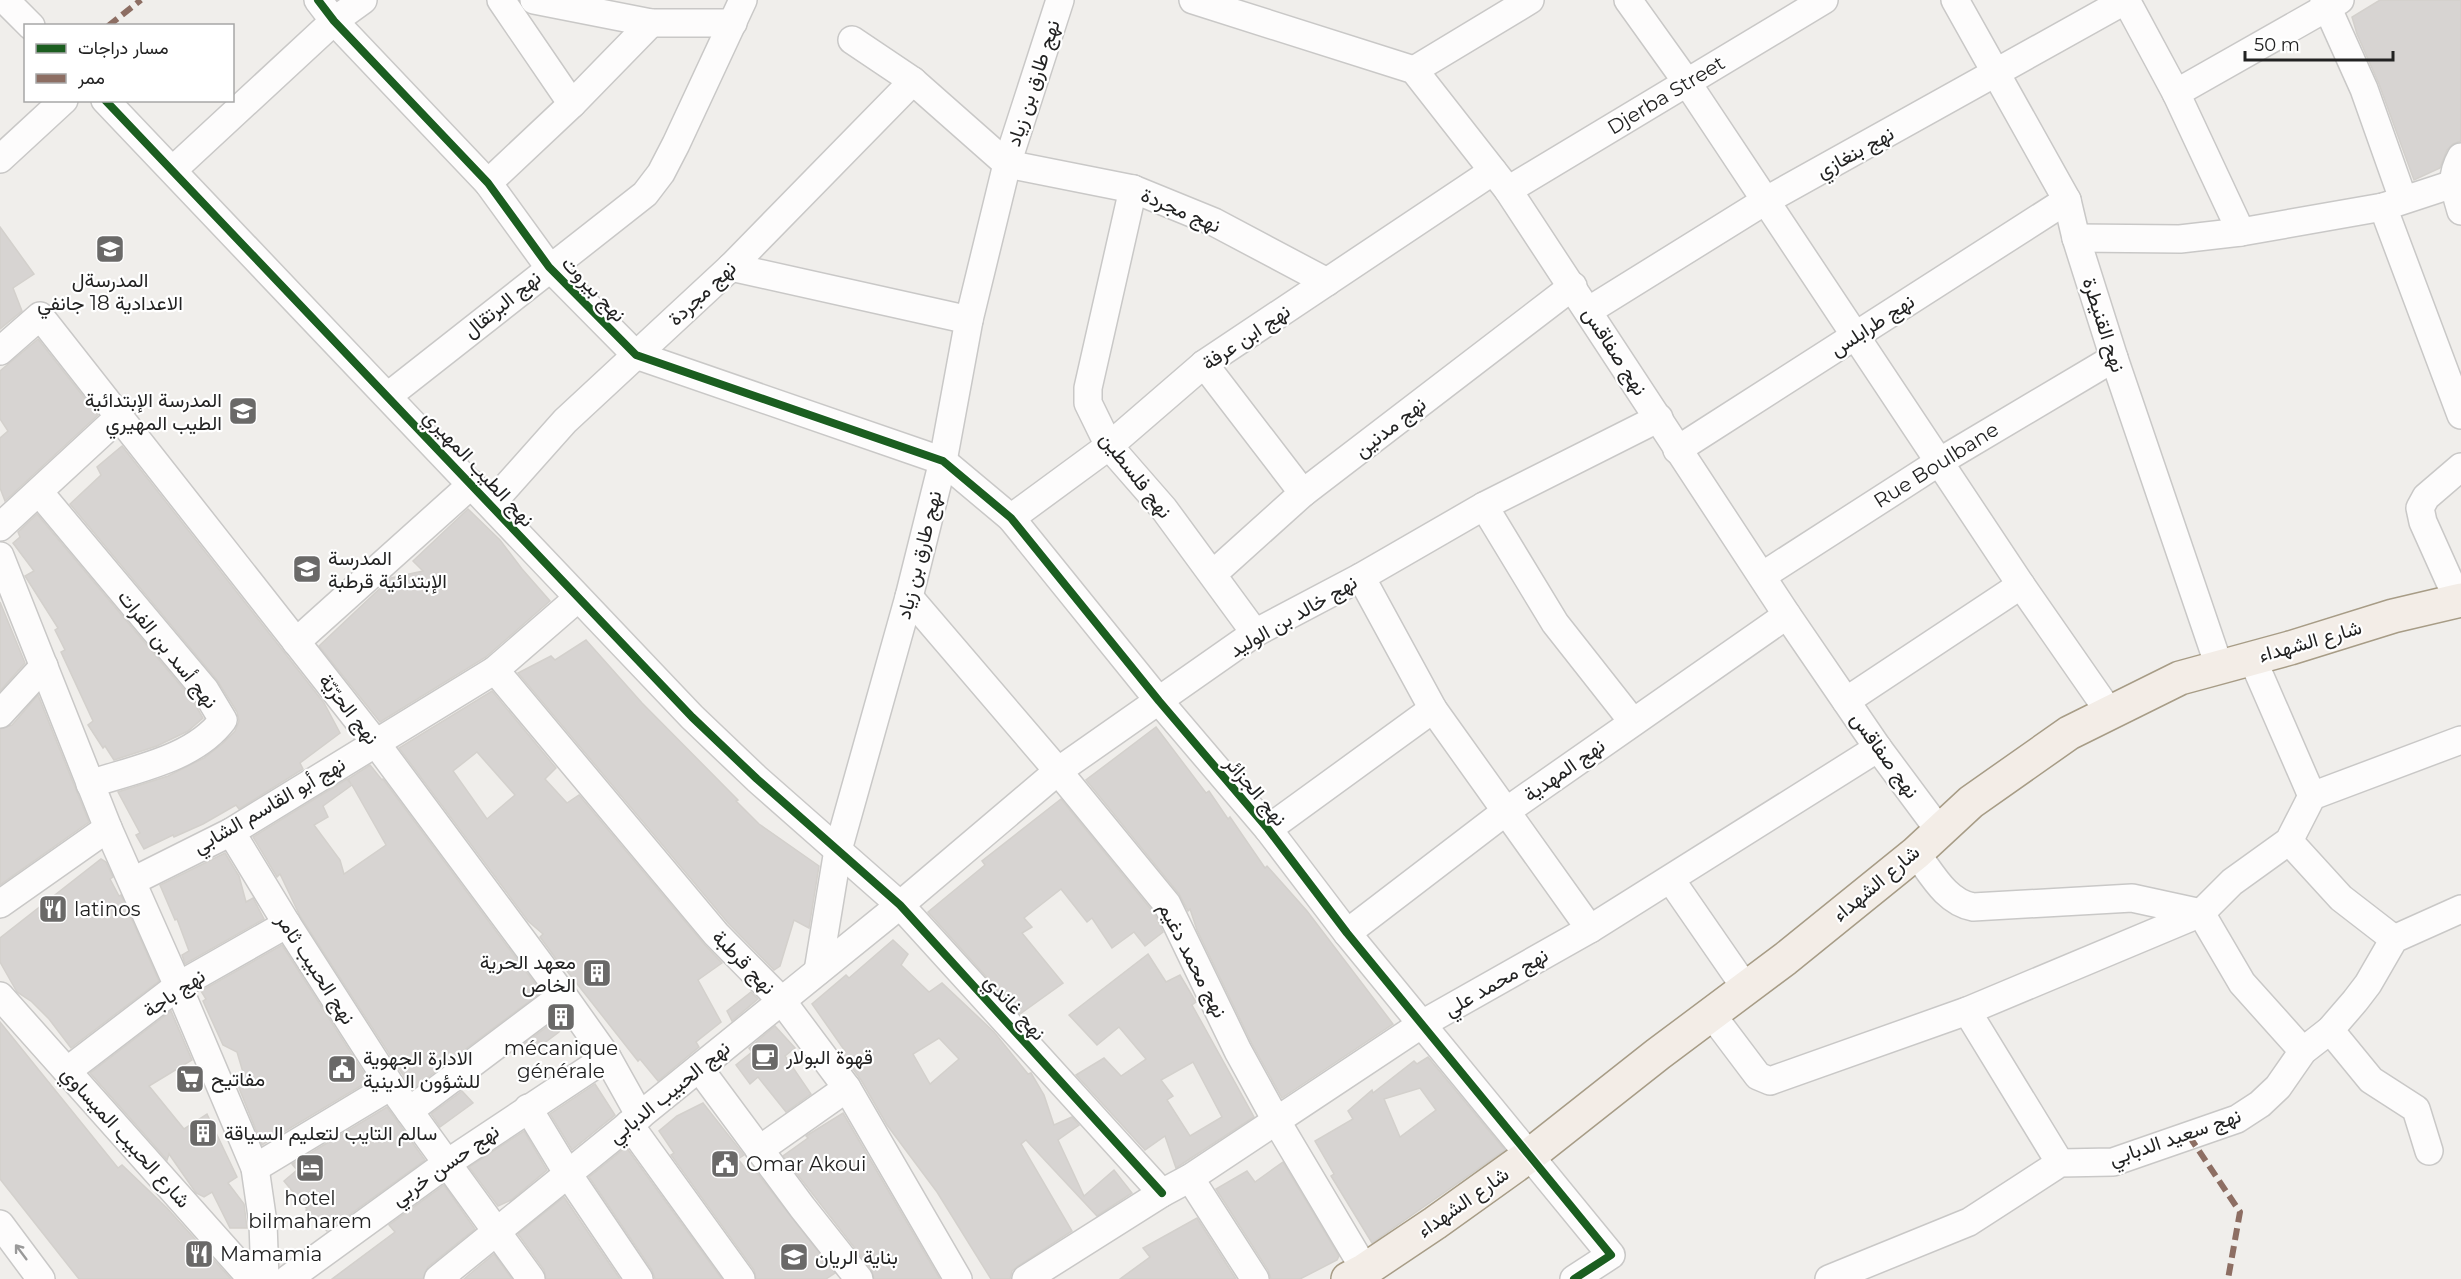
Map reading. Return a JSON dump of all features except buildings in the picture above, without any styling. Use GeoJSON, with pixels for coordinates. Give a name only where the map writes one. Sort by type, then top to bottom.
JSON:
{"type":"FeatureCollection","features":[{"type":"Feature","properties":{"kind":"main road","name":"شارع الشهداء"},"geometry":{"type":"LineString","coordinates":[[1357,1275],[1530,1155],[1658,1054],[1712,1015],[1744,987],[1785,959],[1916,853],[1971,802],[2060,739],[2180,678],[2393,616],[2457,606]]}},
{"type":"Feature","properties":{"kind":"street"},"geometry":{"type":"LineString","coordinates":[[5,0],[29,24]]}},
{"type":"Feature","properties":{"kind":"street"},"geometry":{"type":"LineString","coordinates":[[173,171],[326,10],[363,0]]}},
{"type":"Feature","properties":{"kind":"street"},"geometry":{"type":"LineString","coordinates":[[501,0],[572,104]]}},
{"type":"Feature","properties":{"kind":"street"},"geometry":{"type":"LineString","coordinates":[[534,0],[651,22],[738,12]]}},
{"type":"Feature","properties":{"kind":"street","name":"نهج طارق بن زياد"},"geometry":{"type":"LineString","coordinates":[[818,971],[838,850],[909,597],[943,461],[969,321],[1007,164],[1060,0]]}},
{"type":"Feature","properties":{"kind":"street"},"geometry":{"type":"LineString","coordinates":[[1192,0],[1224,4],[1414,70],[1530,0]]}},
{"type":"Feature","properties":{"kind":"street"},"geometry":{"type":"LineString","coordinates":[[1628,0],[1686,81],[2021,585],[2110,713]]}},
{"type":"Feature","properties":{"kind":"street","name":"Djerba Street"},"geometry":{"type":"LineString","coordinates":[[1500,181],[1686,81],[1824,0]]}},
{"type":"Feature","properties":{"kind":"street","name":"نهح القنيطرة"},"geometry":{"type":"LineString","coordinates":[[1955,0],[2067,200],[2076,238],[2114,358],[2219,666]]}},
{"type":"Feature","properties":{"kind":"street"},"geometry":{"type":"LineString","coordinates":[[2126,0],[2176,93],[2241,232]]}},
{"type":"Feature","properties":{"kind":"street","name":"نهج بنغازي"},"geometry":{"type":"LineString","coordinates":[[1588,311],[1765,201],[2126,0]]}},
{"type":"Feature","properties":{"kind":"street"},"geometry":{"type":"LineString","coordinates":[[2176,93],[2331,2],[2364,89],[2393,203],[2461,415]]}},
{"type":"Feature","properties":{"kind":"street","name":"نهج بيروت"},"geometry":{"type":"LineString","coordinates":[[326,10],[488,183],[549,267],[636,355],[943,461]]}},
{"type":"Feature","properties":{"kind":"street","name":"نهج البرتقال"},"geometry":{"type":"LineString","coordinates":[[388,396],[549,267],[625,212],[645,194],[661,173],[738,12]]}},
{"type":"Feature","properties":{"kind":"street"},"geometry":{"type":"LineString","coordinates":[[488,183],[572,104],[651,22]]}},
{"type":"Feature","properties":{"kind":"street"},"geometry":{"type":"LineString","coordinates":[[852,40],[913,81],[1007,164]]}},
{"type":"Feature","properties":{"kind":"street","name":"نهج صفاقس"},"geometry":{"type":"LineString","coordinates":[[1414,70],[1500,181],[1573,286],[1659,418],[1677,450],[1787,615],[1878,748],[1939,830]]}},
{"type":"Feature","properties":{"kind":"street","name":"نهج مجردة"},"geometry":{"type":"LineString","coordinates":[[491,504],[565,421],[731,267],[913,81]]}},
{"type":"Feature","properties":{"kind":"street"},"geometry":{"type":"LineString","coordinates":[[0,159],[62,102]]}},
{"type":"Feature","properties":{"kind":"street","name":"نهج الطيب المهيري"},"geometry":{"type":"LineString","coordinates":[[107,102],[692,717],[757,779],[838,850]]}},
{"type":"Feature","properties":{"kind":"street"},"geometry":{"type":"LineString","coordinates":[[2461,157],[2453,172],[2453,184],[2461,211]]}},
{"type":"Feature","properties":{"kind":"street","name":"نهج مجردة"},"geometry":{"type":"LineString","coordinates":[[1007,164],[1133,189],[1214,222],[1327,282]]}},
{"type":"Feature","properties":{"kind":"street","name":"نهج ابن عرفة"},"geometry":{"type":"LineString","coordinates":[[1011,518],[1109,446],[1204,364],[1327,282],[1500,181]]}},
{"type":"Feature","properties":{"kind":"street"},"geometry":{"type":"LineString","coordinates":[[2076,238],[2180,239],[2241,232],[2393,203],[2453,184]]}},
{"type":"Feature","properties":{"kind":"street","name":"نهج فلسطين"},"geometry":{"type":"LineString","coordinates":[[1133,189],[1088,388],[1088,403],[1109,446],[1164,509],[1255,633]]}},
{"type":"Feature","properties":{"kind":"street","name":"نهج طرابلس"},"geometry":{"type":"LineString","coordinates":[[1677,450],[2067,200]]}},
{"type":"Feature","properties":{"kind":"street"},"geometry":{"type":"LineString","coordinates":[[731,267],[969,321]]}},
{"type":"Feature","properties":{"kind":"street","name":"نهج مدنين"},"geometry":{"type":"LineString","coordinates":[[1213,574],[1303,493],[1573,286]]}},
{"type":"Feature","properties":{"kind":"street","name":"نهج الحرّيّة"},"geometry":{"type":"LineString","coordinates":[[0,351],[40,316],[375,742],[563,994],[606,1057],[635,1120],[741,1279]]}},
{"type":"Feature","properties":{"kind":"street","name":"Rue Boulbane"},"geometry":{"type":"LineString","coordinates":[[1762,576],[1939,462],[2114,358]]}},
{"type":"Feature","properties":{"kind":"street"},"geometry":{"type":"LineString","coordinates":[[1204,364],[1303,493]]}},
{"type":"Feature","properties":{"kind":"street"},"geometry":{"type":"LineString","coordinates":[[0,527],[118,418]]}},
{"type":"Feature","properties":{"kind":"street","name":"نهج خالد بن الوليد"},"geometry":{"type":"LineString","coordinates":[[900,905],[1058,771],[1255,633],[1361,577],[1484,506],[1659,418]]}},
{"type":"Feature","properties":{"kind":"street","name":"نهج الجزائر"},"geometry":{"type":"LineString","coordinates":[[943,461],[1011,518],[1159,701],[1268,829],[1347,933],[1611,1255],[1574,1279]]}},
{"type":"Feature","properties":{"kind":"street"},"geometry":{"type":"LineString","coordinates":[[2457,606],[2423,522],[2420,508],[2426,497],[2461,467]]}},
{"type":"Feature","properties":{"kind":"street"},"geometry":{"type":"LineString","coordinates":[[296,642],[472,484]]}},
{"type":"Feature","properties":{"kind":"street","name":"نهج أسد بن الفرات"},"geometry":{"type":"LineString","coordinates":[[39,492],[205,690],[223,720],[212,734],[182,753],[90,784]]}},
{"type":"Feature","properties":{"kind":"street"},"geometry":{"type":"LineString","coordinates":[[1484,506],[1555,623],[1633,722]]}},
{"type":"Feature","properties":{"kind":"street"},"geometry":{"type":"LineString","coordinates":[[0,556],[108,828],[133,881],[255,1168],[263,1223],[265,1279]]}},
{"type":"Feature","properties":{"kind":"street"},"geometry":{"type":"LineString","coordinates":[[1361,577],[1432,709],[1590,929]]}},
{"type":"Feature","properties":{"kind":"street"},"geometry":{"type":"LineString","coordinates":[[1846,701],[2021,585]]}},
{"type":"Feature","properties":{"kind":"street","name":"نهج محمد دغيم"},"geometry":{"type":"LineString","coordinates":[[909,597],[1058,771],[1167,904],[1238,1051],[1357,1275]]}},
{"type":"Feature","properties":{"kind":"street","name":"نهج أبو القاسم الشابي"},"geometry":{"type":"LineString","coordinates":[[133,881],[231,832],[495,670],[578,598]]}},
{"type":"Feature","properties":{"kind":"street","name":"نهج المهدية"},"geometry":{"type":"LineString","coordinates":[[1347,933],[1505,812],[1787,615]]}},
{"type":"Feature","properties":{"kind":"street"},"geometry":{"type":"LineString","coordinates":[[2252,658],[2312,796]]}},
{"type":"Feature","properties":{"kind":"street"},"geometry":{"type":"LineString","coordinates":[[0,714],[44,666]]}},
{"type":"Feature","properties":{"kind":"street","name":"نهج قرطبة"},"geometry":{"type":"LineString","coordinates":[[495,670],[716,934],[782,1001],[847,1088],[958,1279]]}},
{"type":"Feature","properties":{"kind":"street"},"geometry":{"type":"LineString","coordinates":[[1268,829],[1432,709]]}},
{"type":"Feature","properties":{"kind":"street"},"geometry":{"type":"LineString","coordinates":[[1712,1015],[1758,1076],[1770,1082],[1967,1011],[2201,913],[2232,882],[2289,841],[2312,796],[2461,741]]}},
{"type":"Feature","properties":{"kind":"street","name":"نهج محمد علي"},"geometry":{"type":"LineString","coordinates":[[1026,1279],[1277,1122],[1422,1024],[1590,929],[1671,880],[1878,748]]}},
{"type":"Feature","properties":{"kind":"street"},"geometry":{"type":"LineString","coordinates":[[0,904],[108,828]]}},
{"type":"Feature","properties":{"kind":"street","name":"نهج الحبيب ثامر"},"geometry":{"type":"LineString","coordinates":[[231,832],[391,1086],[531,1279]]}},
{"type":"Feature","properties":{"kind":"street"},"geometry":{"type":"LineString","coordinates":[[2289,841],[2341,898],[2394,939],[2461,909]]}},
{"type":"Feature","properties":{"kind":"street","name":"نهج غاندي"},"geometry":{"type":"LineString","coordinates":[[838,850],[900,905],[1162,1193]]}},
{"type":"Feature","properties":{"kind":"street"},"geometry":{"type":"LineString","coordinates":[[1916,853],[1949,895],[1963,905],[1973,907],[2132,898],[2201,913],[2242,983],[2303,1051]]}},
{"type":"Feature","properties":{"kind":"street"},"geometry":{"type":"LineString","coordinates":[[1671,880],[1744,987]]}},
{"type":"Feature","properties":{"kind":"street","name":"نهج الحبيب الدبابي"},"geometry":{"type":"LineString","coordinates":[[438,1279],[900,905]]}},
{"type":"Feature","properties":{"kind":"street","name":"نهج باجة"},"geometry":{"type":"LineString","coordinates":[[67,1071],[178,986],[287,924]]}},
{"type":"Feature","properties":{"kind":"street","name":"نهج سعيد الدبابي"},"geometry":{"type":"LineString","coordinates":[[2060,1163],[2113,1162],[2237,1119],[2260,1104],[2278,1087],[2303,1051],[2330,1030],[2368,984],[2394,939]]}},
{"type":"Feature","properties":{"kind":"street"},"geometry":{"type":"LineString","coordinates":[[410,1111],[563,994]]}},
{"type":"Feature","properties":{"kind":"street","name":"شارع الحبيب الميساوي"},"geometry":{"type":"LineString","coordinates":[[0,996],[252,1279]]}},
{"type":"Feature","properties":{"kind":"street"},"geometry":{"type":"LineString","coordinates":[[1829,1279],[1969,1222],[2060,1163],[1967,1011]]}},
{"type":"Feature","properties":{"kind":"street"},"geometry":{"type":"LineString","coordinates":[[2330,1030],[2371,1080],[2416,1109],[2429,1151]]}},
{"type":"Feature","properties":{"kind":"street","name":"نهج حسن خربي"},"geometry":{"type":"LineString","coordinates":[[288,1279],[446,1164],[606,1057]]}},
{"type":"Feature","properties":{"kind":"street"},"geometry":{"type":"LineString","coordinates":[[699,1068],[850,1276]]}},
{"type":"Feature","properties":{"kind":"street"},"geometry":{"type":"LineString","coordinates":[[255,1168],[391,1086]]}},
{"type":"Feature","properties":{"kind":"street"},"geometry":{"type":"LineString","coordinates":[[759,1150],[847,1088]]}},
{"type":"Feature","properties":{"kind":"street"},"geometry":{"type":"LineString","coordinates":[[528,1108],[568,1174],[639,1279]]}},
{"type":"Feature","properties":{"kind":"street"},"geometry":{"type":"LineString","coordinates":[[1190,1178],[1255,1279]]}},
{"type":"Feature","properties":{"kind":"street"},"geometry":{"type":"LineString","coordinates":[[0,1224],[41,1279]]}},
{"type":"Feature","properties":{"kind":"marked path"},"geometry":{"type":"LineString","coordinates":[[111,24],[141,0]]}},
{"type":"Feature","properties":{"kind":"marked path"},"geometry":{"type":"LineString","coordinates":[[2189,1136],[2240,1212],[2228,1279]]}},
{"type":"Feature","properties":{"kind":"cycle path"},"geometry":{"type":"LineString","coordinates":[[318,0],[334,21],[488,183],[549,267],[636,355],[943,461],[1011,518],[1159,701],[1268,829],[1347,933],[1611,1255],[1574,1279]]}},
{"type":"Feature","properties":{"kind":"cycle path"},"geometry":{"type":"LineString","coordinates":[[107,102],[692,717],[757,779],[900,905],[1162,1193]]}},
{"type":"Feature","properties":{"kind":"place","name":"المدرسةل الاعدادية 18 جانفي"},"geometry":{"type":"Point","coordinates":[110,249]}},
{"type":"Feature","properties":{"kind":"place","name":"المدرسة الإبتدائية الطيب المهيري"},"geometry":{"type":"Point","coordinates":[243,411]}},
{"type":"Feature","properties":{"kind":"place","name":"المدرسة الإبتدائية قرطبة"},"geometry":{"type":"Point","coordinates":[307,569]}},
{"type":"Feature","properties":{"kind":"place","name":"latinos"},"geometry":{"type":"Point","coordinates":[53,909]}},
{"type":"Feature","properties":{"kind":"place","name":"معهد الحرية الخاص"},"geometry":{"type":"Point","coordinates":[597,973]}},
{"type":"Feature","properties":{"kind":"place","name":"mécanique générale"},"geometry":{"type":"Point","coordinates":[561,1017]}},
{"type":"Feature","properties":{"kind":"place","name":"قهوة البولار"},"geometry":{"type":"Point","coordinates":[765,1057]}},
{"type":"Feature","properties":{"kind":"place","name":"الادارة الجهوية للشؤون الدينية"},"geometry":{"type":"Point","coordinates":[342,1069]}},
{"type":"Feature","properties":{"kind":"place","name":"مفاتيح"},"geometry":{"type":"Point","coordinates":[190,1079]}},
{"type":"Feature","properties":{"kind":"place","name":"سالم التايب لتعليم السياقة"},"geometry":{"type":"Point","coordinates":[203,1133]}},
{"type":"Feature","properties":{"kind":"place","name":"Omar Akoui"},"geometry":{"type":"Point","coordinates":[725,1164]}},
{"type":"Feature","properties":{"kind":"place","name":"hotel bilmaharem"},"geometry":{"type":"Point","coordinates":[310,1168]}},
{"type":"Feature","properties":{"kind":"place","name":"Mamamia"},"geometry":{"type":"Point","coordinates":[199,1254]}},
{"type":"Feature","properties":{"kind":"place","name":"بناية الريان"},"geometry":{"type":"Point","coordinates":[794,1257]}}]}
